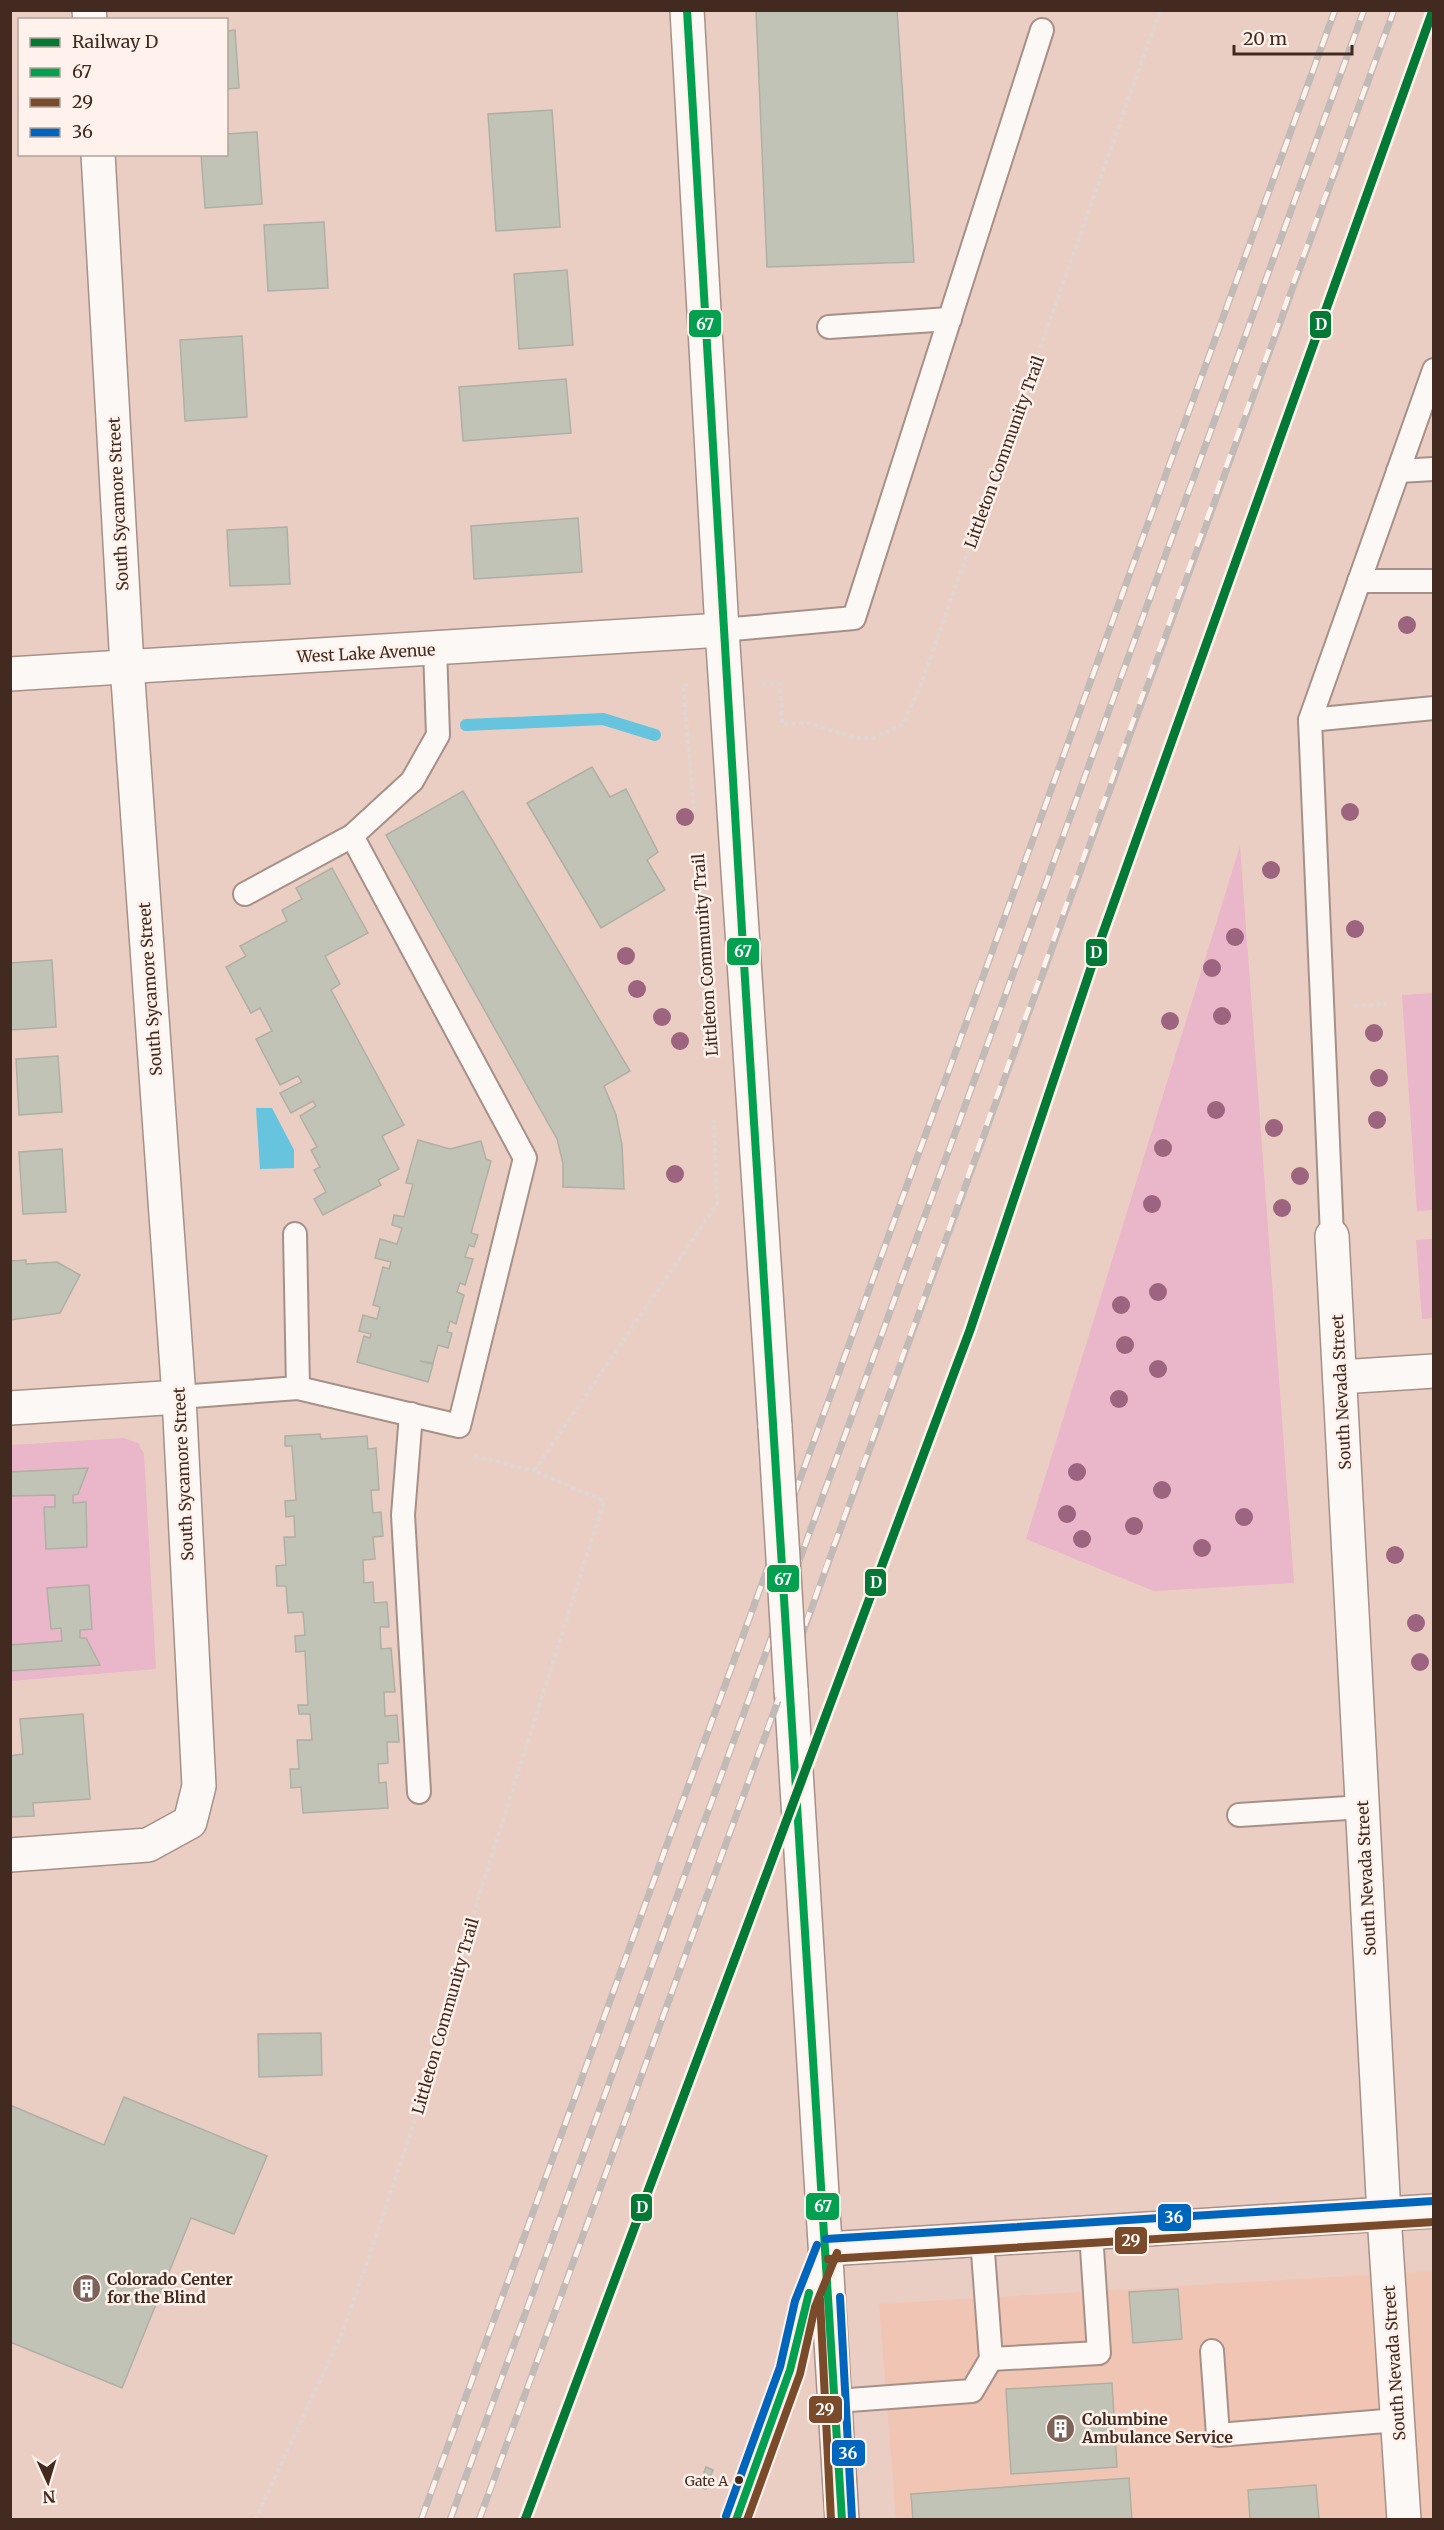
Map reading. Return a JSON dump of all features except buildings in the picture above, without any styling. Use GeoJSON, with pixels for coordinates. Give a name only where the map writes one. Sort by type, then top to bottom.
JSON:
{"type":"FeatureCollection","features":[{"type":"Feature","properties":{"kind":"street"},"geometry":{"type":"LineString","coordinates":[[687,10],[722,630],[808,1942],[842,2520]]}},
{"type":"Feature","properties":{"kind":"street","name":"South Sycamore Street"},"geometry":{"type":"LineString","coordinates":[[10,1855],[148,1845],[190,1822],[200,1786],[179,1397],[127,666],[98,156]]}},
{"type":"Feature","properties":{"kind":"street","name":"West Lake Avenue"},"geometry":{"type":"LineString","coordinates":[[10,674],[722,630]]}},
{"type":"Feature","properties":{"kind":"street","name":"South Nevada Street"},"geometry":{"type":"LineString","coordinates":[[1332,1236],[1384,2215],[1404,2520]]}},
{"type":"Feature","properties":{"kind":"street"},"geometry":{"type":"LineString","coordinates":[[1340,1377],[1434,1371]]}},
{"type":"Feature","properties":{"kind":"street"},"geometry":{"type":"LineString","coordinates":[[10,1408],[179,1397]]}},
{"type":"Feature","properties":{"kind":"street"},"geometry":{"type":"LineString","coordinates":[[827,2248],[1434,2211]]}},
{"type":"Feature","properties":{"kind":"lane"},"geometry":{"type":"LineString","coordinates":[[722,630],[854,618],[1042,30]]}},
{"type":"Feature","properties":{"kind":"lane"},"geometry":{"type":"LineString","coordinates":[[829,327],[950,319]]}},
{"type":"Feature","properties":{"kind":"lane"},"geometry":{"type":"LineString","coordinates":[[1332,1236],[1310,720],[1434,370]]}},
{"type":"Feature","properties":{"kind":"lane"},"geometry":{"type":"LineString","coordinates":[[1398,471],[1434,469]]}},
{"type":"Feature","properties":{"kind":"lane"},"geometry":{"type":"LineString","coordinates":[[1359,581],[1434,581]]}},
{"type":"Feature","properties":{"kind":"lane"},"geometry":{"type":"LineString","coordinates":[[245,894],[352,836],[412,781],[438,735],[435,649]]}},
{"type":"Feature","properties":{"kind":"lane"},"geometry":{"type":"LineString","coordinates":[[1310,720],[1434,708]]}},
{"type":"Feature","properties":{"kind":"lane"},"geometry":{"type":"LineString","coordinates":[[179,1397],[298,1388],[459,1426],[525,1158],[352,836]]}},
{"type":"Feature","properties":{"kind":"lane"},"geometry":{"type":"LineString","coordinates":[[295,1234],[298,1388]]}},
{"type":"Feature","properties":{"kind":"lane"},"geometry":{"type":"LineString","coordinates":[[411,1414],[403,1515],[419,1792]]}},
{"type":"Feature","properties":{"kind":"lane"},"geometry":{"type":"LineString","coordinates":[[1239,1815],[1363,1808]]}},
{"type":"Feature","properties":{"kind":"lane"},"geometry":{"type":"LineString","coordinates":[[991,2360],[1099,2353],[1090,2233]]}},
{"type":"Feature","properties":{"kind":"lane"},"geometry":{"type":"LineString","coordinates":[[836,2401],[972,2391],[991,2360],[982,2239]]}},
{"type":"Feature","properties":{"kind":"lane"},"geometry":{"type":"LineString","coordinates":[[736,2520],[790,2370],[805,2304],[827,2248]]}},
{"type":"Feature","properties":{"kind":"lane"},"geometry":{"type":"LineString","coordinates":[[1212,2351],[1218,2435],[1397,2420]]}},
{"type":"Feature","properties":{"kind":"path","name":"Littleton Community Trail"},"geometry":{"type":"LineString","coordinates":[[768,684],[780,684],[782,724],[809,723],[855,738],[874,738],[903,724],[920,687],[1160,10]]}},
{"type":"Feature","properties":{"kind":"path"},"geometry":{"type":"LineString","coordinates":[[690,685],[683,685],[694,813]]}},
{"type":"Feature","properties":{"kind":"path"},"geometry":{"type":"LineString","coordinates":[[1346,1006],[1386,1005]]}},
{"type":"Feature","properties":{"kind":"path","name":"Littleton Community Trail"},"geometry":{"type":"LineString","coordinates":[[255,2520],[342,2333],[376,2237],[424,2092],[479,1896],[604,1501],[534,1471],[717,1204],[714,1114]]}},
{"type":"Feature","properties":{"kind":"shaded area"},"geometry":{"type":"Polygon","coordinates":[[[1240,846],[1294,1583],[1154,1591],[1026,1539],[1240,846]]]}},
{"type":"Feature","properties":{"kind":"shaded area"},"geometry":{"type":"Polygon","coordinates":[[[1433,993],[1433,1210],[1417,1211],[1402,995],[1433,993]]]}},
{"type":"Feature","properties":{"kind":"shaded area"},"geometry":{"type":"Polygon","coordinates":[[[1433,1239],[1433,1318],[1422,1319],[1416,1240],[1433,1239]]]}},
{"type":"Feature","properties":{"kind":"shaded area"},"geometry":{"type":"Polygon","coordinates":[[[124,1438],[138,1443],[144,1454],[156,1669],[11,1681],[11,1445],[124,1438]]]}},
{"type":"Feature","properties":{"kind":"shaded area"},"geometry":{"type":"Polygon","coordinates":[[[1433,2271],[1433,2519],[896,2519],[879,2304],[1433,2271]]]}},
{"type":"Feature","properties":{"kind":"water"},"geometry":{"type":"Polygon","coordinates":[[[256,1108],[272,1108],[294,1150],[294,1168],[260,1169],[256,1108]]]}},
{"type":"Feature","properties":{"kind":"waterway"},"geometry":{"type":"LineString","coordinates":[[466,725],[603,719],[655,735]]}},
{"type":"Feature","properties":{"kind":"railway"},"geometry":{"type":"LineString","coordinates":[[421,2520],[1335,10]]}},
{"type":"Feature","properties":{"kind":"railway"},"geometry":{"type":"LineString","coordinates":[[450,2520],[1364,10]]}},
{"type":"Feature","properties":{"kind":"railway"},"geometry":{"type":"LineString","coordinates":[[479,2520],[1394,10]]}},
{"type":"Feature","properties":{"kind":"rail line","name":"D"},"geometry":{"type":"LineString","coordinates":[[525,2520],[970,1330],[1098,947],[1433,10]]}},
{"type":"Feature","properties":{"kind":"transit line","name":"67"},"geometry":{"type":"LineString","coordinates":[[687,10],[842,2520]]}},
{"type":"Feature","properties":{"kind":"transit line","name":"36"},"geometry":{"type":"LineString","coordinates":[[826,2239],[1433,2201]]}},
{"type":"Feature","properties":{"kind":"transit line","name":"29"},"geometry":{"type":"LineString","coordinates":[[828,2259],[1434,2222]]}},
{"type":"Feature","properties":{"kind":"transit line","name":"36"},"geometry":{"type":"LineString","coordinates":[[726,2516],[780,2367],[795,2301],[817,2245]]}},
{"type":"Feature","properties":{"kind":"transit line","name":"29"},"geometry":{"type":"LineString","coordinates":[[747,2520],[800,2374],[815,2307],[837,2253]]}},
{"type":"Feature","properties":{"kind":"transit line","name":"67"},"geometry":{"type":"LineString","coordinates":[[736,2520],[790,2370],[809,2293]]}},
{"type":"Feature","properties":{"kind":"transit line","name":"36"},"geometry":{"type":"LineString","coordinates":[[840,2297],[852,2519]]}},
{"type":"Feature","properties":{"kind":"transit line","name":"29"},"geometry":{"type":"LineString","coordinates":[[820,2299],[831,2520]]}},
{"type":"Feature","properties":{"kind":"place","name":"Colorado Center for the Blind"},"geometry":{"type":"Point","coordinates":[86,2288]}},
{"type":"Feature","properties":{"kind":"place","name":"Columbine Ambulance Service"},"geometry":{"type":"Point","coordinates":[1061,2428]}},
{"type":"Feature","properties":{"kind":"place","name":"Gate A"},"geometry":{"type":"Point","coordinates":[739,2480]}}]}
